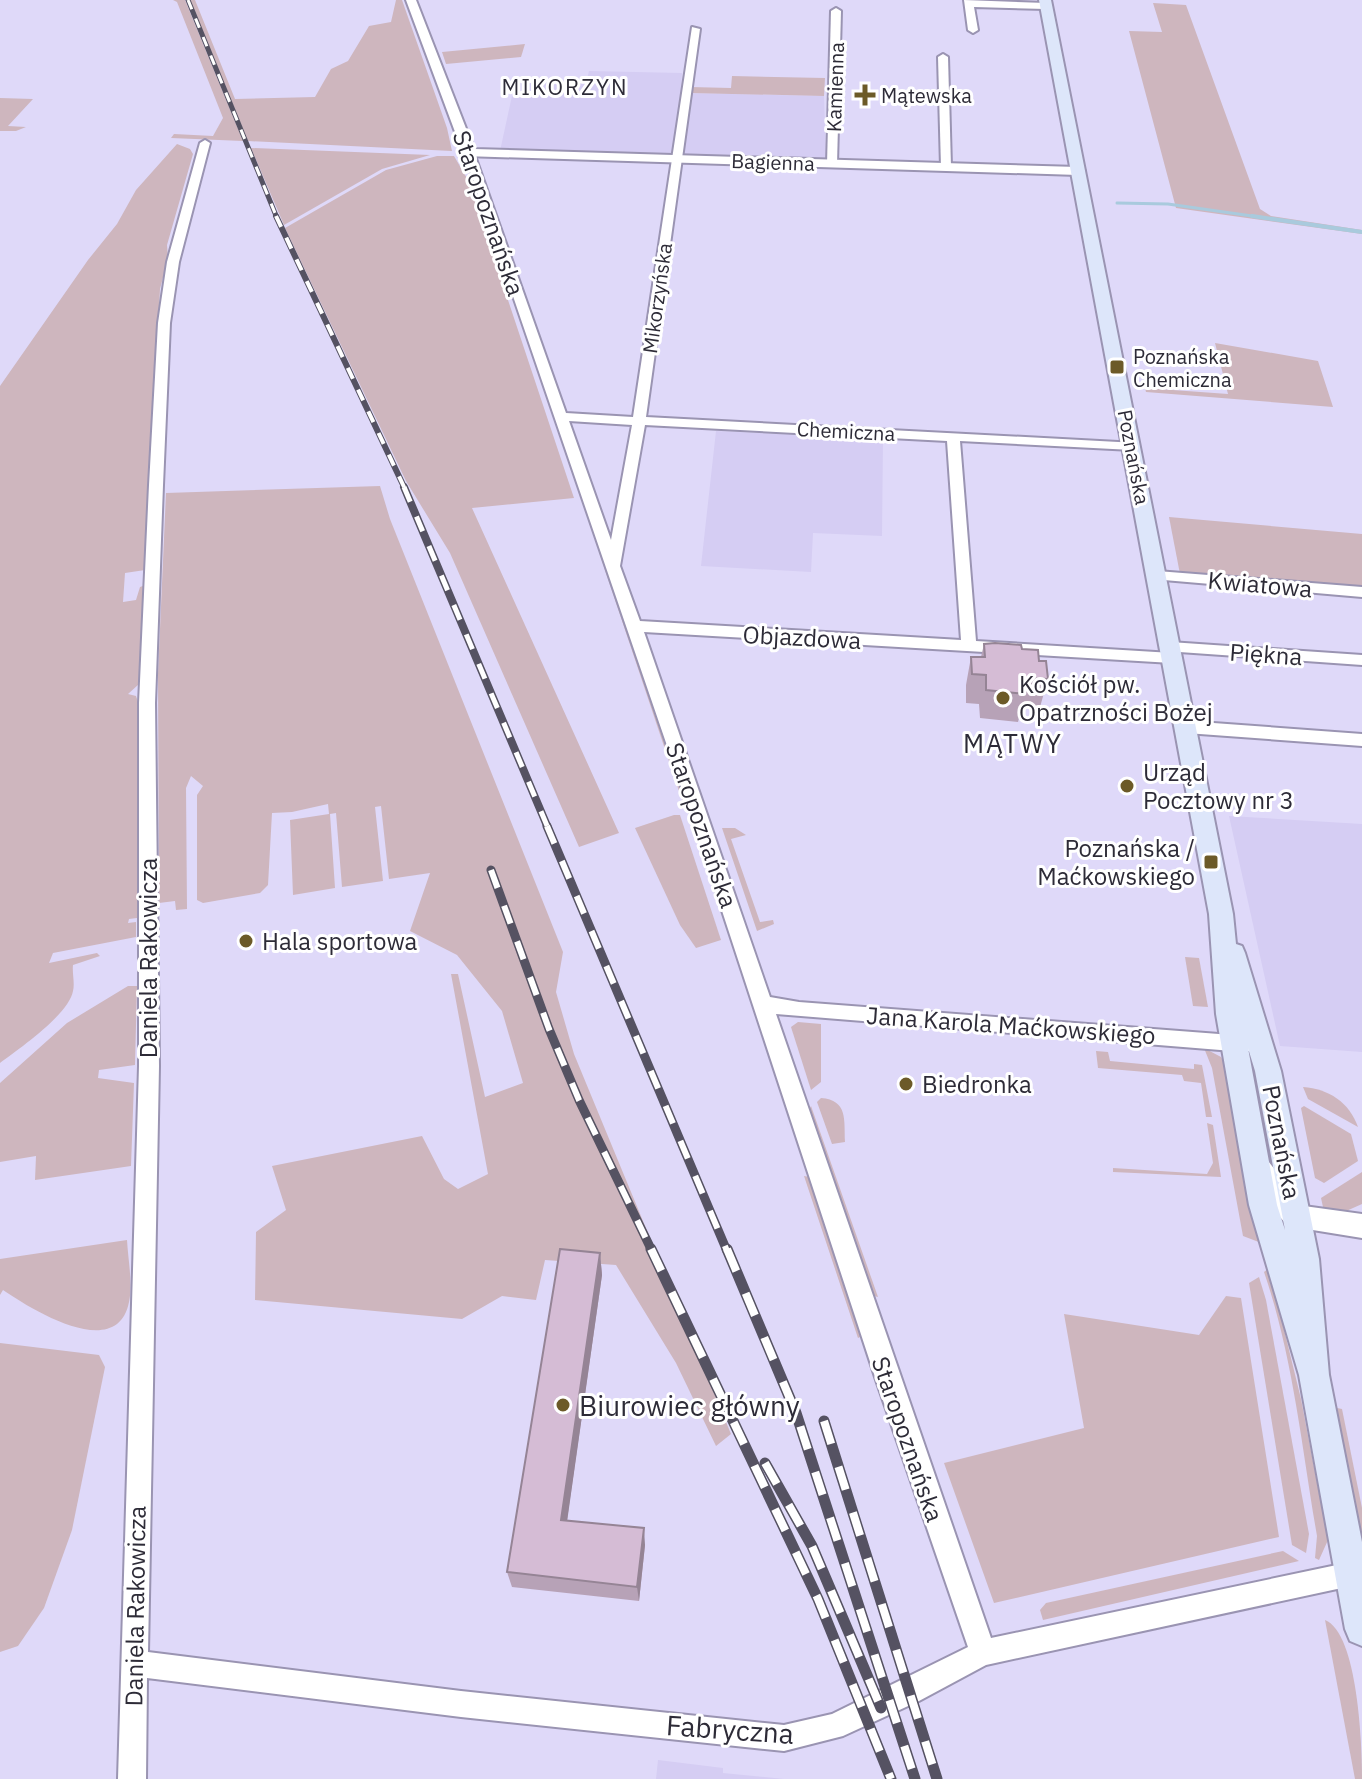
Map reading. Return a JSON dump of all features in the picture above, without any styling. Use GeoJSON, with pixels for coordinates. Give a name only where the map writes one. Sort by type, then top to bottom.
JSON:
{"type":"FeatureCollection","features":[{"type":"Feature","properties":{"kind":"main road","name":"Poznańska"},"geometry":{"type":"LineString","coordinates":[[1045,3],[1247,1044],[1297,1217],[1304,1259],[1314,1375],[1362,1629]]}},
{"type":"Feature","properties":{"kind":"main road","name":"Poznańska"},"geometry":{"type":"LineString","coordinates":[[1247,1044],[1256,1165],[1263,1205],[1314,1375]]}},
{"type":"Feature","properties":{"kind":"street","name":"Staropoznańska"},"geometry":{"type":"LineString","coordinates":[[411,0],[469,153],[559,417],[635,626],[983,1653]]}},
{"type":"Feature","properties":{"kind":"street"},"geometry":{"type":"LineString","coordinates":[[973,30],[969,2],[1045,3]]}},
{"type":"Feature","properties":{"kind":"street","name":"Kamienna"},"geometry":{"type":"LineString","coordinates":[[832,164],[836,11]]}},
{"type":"Feature","properties":{"kind":"street","name":"Mikorzyńska"},"geometry":{"type":"LineString","coordinates":[[614,567],[639,421],[695,29]]}},
{"type":"Feature","properties":{"kind":"street"},"geometry":{"type":"LineString","coordinates":[[943,57],[946,167]]}},
{"type":"Feature","properties":{"kind":"street","name":"Daniela Rakowicza"},"geometry":{"type":"LineString","coordinates":[[132,1779],[149,1066],[147,703],[162,352],[173,262],[205,143]]}},
{"type":"Feature","properties":{"kind":"street","name":"Bagienna"},"geometry":{"type":"LineString","coordinates":[[469,153],[1078,171]]}},
{"type":"Feature","properties":{"kind":"street","name":"Chemiczna"},"geometry":{"type":"LineString","coordinates":[[559,417],[1132,446]]}},
{"type":"Feature","properties":{"kind":"street"},"geometry":{"type":"LineString","coordinates":[[953,436],[969,647]]}},
{"type":"Feature","properties":{"kind":"street"},"geometry":{"type":"LineString","coordinates":[[598,526],[622,524]]}},
{"type":"Feature","properties":{"kind":"street","name":"Kwiatowa"},"geometry":{"type":"LineString","coordinates":[[1157,576],[1362,592]]}},
{"type":"Feature","properties":{"kind":"street","name":"Objazdowa"},"geometry":{"type":"LineString","coordinates":[[635,626],[969,647],[1171,653]]}},
{"type":"Feature","properties":{"kind":"street","name":"Piękna"},"geometry":{"type":"LineString","coordinates":[[1171,653],[1362,660]]}},
{"type":"Feature","properties":{"kind":"street"},"geometry":{"type":"LineString","coordinates":[[1186,727],[1362,740]]}},
{"type":"Feature","properties":{"kind":"street","name":"Jana Karola Maćkowskiego"},"geometry":{"type":"LineString","coordinates":[[762,1004],[799,1010],[1247,1044]]}},
{"type":"Feature","properties":{"kind":"street"},"geometry":{"type":"LineString","coordinates":[[1256,1165],[1278,1197],[1297,1217],[1362,1226]]}},
{"type":"Feature","properties":{"kind":"street"},"geometry":{"type":"LineString","coordinates":[[1277,1257],[1281,1234],[1297,1217]]}},
{"type":"Feature","properties":{"kind":"street","name":"Fabryczna"},"geometry":{"type":"LineString","coordinates":[[133,1663],[461,1704],[784,1738],[834,1727],[910,1692],[983,1653],[1351,1574]]}},
{"type":"Feature","properties":{"kind":"shaded area"},"geometry":{"type":"Polygon","coordinates":[[[173,0],[185,0],[243,141],[171,138],[174,134],[213,136],[223,118],[177,2],[173,0]]]}},
{"type":"Feature","properties":{"kind":"shaded area"},"geometry":{"type":"Polygon","coordinates":[[[190,0],[195,0],[235,99],[315,97],[331,69],[348,61],[369,26],[391,22],[396,0],[402,0],[447,128],[452,151],[248,141],[190,0]]]}},
{"type":"Feature","properties":{"kind":"shaded area"},"geometry":{"type":"Polygon","coordinates":[[[1153,3],[1186,5],[1260,209],[1271,216],[1362,230],[1362,234],[1176,208],[1129,31],[1162,32],[1153,3]]]}},
{"type":"Feature","properties":{"kind":"shaded area"},"geometry":{"type":"Polygon","coordinates":[[[525,44],[521,57],[446,64],[442,52],[525,44]]]}},
{"type":"Feature","properties":{"kind":"shaded area"},"geometry":{"type":"Polygon","coordinates":[[[589,71],[682,73],[681,93],[824,96],[826,161],[500,151],[515,82],[586,83],[589,71]]]}},
{"type":"Feature","properties":{"kind":"shaded area"},"geometry":{"type":"Polygon","coordinates":[[[732,76],[825,78],[824,96],[689,93],[690,87],[731,88],[732,76]]]}},
{"type":"Feature","properties":{"kind":"shaded area"},"geometry":{"type":"Polygon","coordinates":[[[0,98],[33,99],[8,126],[26,127],[16,131],[0,131],[0,98]]]}},
{"type":"Feature","properties":{"kind":"shaded area"},"geometry":{"type":"Polygon","coordinates":[[[177,144],[190,149],[193,154],[167,245],[168,258],[160,289],[145,570],[125,573],[123,602],[136,600],[143,586],[139,684],[128,694],[136,696],[138,702],[137,918],[129,919],[128,923],[136,922],[136,937],[53,953],[49,963],[97,953],[100,956],[73,965],[73,991],[63,1010],[0,1063],[0,386],[88,260],[117,224],[136,190],[177,144]]]}},
{"type":"Feature","properties":{"kind":"shaded area"},"geometry":{"type":"Polygon","coordinates":[[[251,148],[430,155],[382,169],[284,225],[251,148]]]}},
{"type":"Feature","properties":{"kind":"shaded area"},"geometry":{"type":"Polygon","coordinates":[[[437,156],[454,156],[468,180],[574,498],[472,508],[619,833],[579,847],[450,553],[406,481],[285,228],[386,170],[437,156]]]}},
{"type":"Feature","properties":{"kind":"shaded area"},"geometry":{"type":"Polygon","coordinates":[[[1215,343],[1318,361],[1333,407],[1146,392],[1145,388],[1228,394],[1215,343]]]}},
{"type":"Feature","properties":{"kind":"shaded area"},"geometry":{"type":"Polygon","coordinates":[[[716,431],[883,439],[882,536],[813,533],[811,572],[701,566],[716,431]]]}},
{"type":"Feature","properties":{"kind":"shaded area"},"geometry":{"type":"Polygon","coordinates":[[[380,486],[390,519],[563,952],[556,992],[574,1054],[731,1434],[716,1446],[676,1363],[616,1265],[545,1260],[536,1300],[502,1296],[462,1319],[255,1300],[256,1232],[286,1210],[272,1166],[422,1136],[444,1179],[458,1189],[488,1174],[451,974],[458,974],[485,1097],[523,1083],[502,1011],[457,955],[410,931],[430,873],[389,879],[381,806],[375,807],[383,881],[342,887],[336,813],[330,814],[335,888],[293,895],[290,820],[329,814],[328,804],[272,813],[268,885],[260,893],[203,903],[197,900],[197,795],[203,786],[191,776],[186,788],[187,909],[176,910],[175,901],[159,903],[158,674],[166,493],[380,486]]]}},
{"type":"Feature","properties":{"kind":"shaded area"},"geometry":{"type":"Polygon","coordinates":[[[1169,517],[1362,534],[1362,587],[1180,574],[1169,517]]]}},
{"type":"Feature","properties":{"kind":"shaded area"},"geometry":{"type":"Polygon","coordinates":[[[599,552],[603,554],[687,799],[683,803],[599,552]]]}},
{"type":"Feature","properties":{"kind":"shaded area"},"geometry":{"type":"Polygon","coordinates":[[[680,815],[721,940],[696,948],[680,925],[635,828],[680,815]]]}},
{"type":"Feature","properties":{"kind":"shaded area"},"geometry":{"type":"Polygon","coordinates":[[[1229,816],[1362,824],[1362,1052],[1280,1046],[1229,816]]]}},
{"type":"Feature","properties":{"kind":"shaded area"},"geometry":{"type":"Polygon","coordinates":[[[722,828],[735,828],[746,835],[731,839],[760,922],[773,920],[774,924],[757,931],[722,828]]]}},
{"type":"Feature","properties":{"kind":"shaded area"},"geometry":{"type":"Polygon","coordinates":[[[1185,957],[1199,958],[1208,1007],[1193,1006],[1185,957]]]}},
{"type":"Feature","properties":{"kind":"shaded area"},"geometry":{"type":"Polygon","coordinates":[[[128,986],[137,986],[135,1065],[99,1070],[98,1078],[134,1083],[131,1166],[35,1180],[36,1156],[0,1162],[0,1083],[67,1023],[128,986]]]}},
{"type":"Feature","properties":{"kind":"shaded area"},"geometry":{"type":"Polygon","coordinates":[[[798,1022],[821,1024],[821,1082],[811,1090],[791,1027],[798,1022]]]}},
{"type":"Feature","properties":{"kind":"shaded area"},"geometry":{"type":"Polygon","coordinates":[[[1204,1048],[1221,1057],[1227,1068],[1264,1244],[1243,1236],[1212,1068],[1204,1048]]]}},
{"type":"Feature","properties":{"kind":"shaded area"},"geometry":{"type":"Polygon","coordinates":[[[1096,1051],[1108,1052],[1110,1061],[1194,1069],[1194,1064],[1202,1065],[1212,1117],[1206,1117],[1201,1083],[1184,1081],[1182,1075],[1098,1068],[1096,1051]]]}},
{"type":"Feature","properties":{"kind":"shaded area"},"geometry":{"type":"Polygon","coordinates":[[[1303,1087],[1337,1098],[1349,1110],[1358,1127],[1308,1099],[1303,1087]]]}},
{"type":"Feature","properties":{"kind":"shaded area"},"geometry":{"type":"Polygon","coordinates":[[[821,1098],[836,1103],[843,1112],[845,1142],[832,1144],[817,1102],[821,1098]]]}},
{"type":"Feature","properties":{"kind":"shaded area"},"geometry":{"type":"Polygon","coordinates":[[[811,1106],[878,1297],[874,1296],[809,1110],[811,1106]]]}},
{"type":"Feature","properties":{"kind":"shaded area"},"geometry":{"type":"Polygon","coordinates":[[[1304,1106],[1351,1134],[1358,1161],[1324,1183],[1315,1178],[1301,1108],[1304,1106]]]}},
{"type":"Feature","properties":{"kind":"shaded area"},"geometry":{"type":"Polygon","coordinates":[[[1207,1123],[1213,1125],[1221,1177],[1113,1172],[1113,1168],[1207,1174],[1213,1163],[1207,1123]]]}},
{"type":"Feature","properties":{"kind":"shaded area"},"geometry":{"type":"Polygon","coordinates":[[[1362,1172],[1362,1204],[1344,1212],[1323,1207],[1321,1198],[1362,1172]]]}},
{"type":"Feature","properties":{"kind":"shaded area"},"geometry":{"type":"Polygon","coordinates":[[[804,1176],[810,1177],[862,1336],[858,1338],[804,1176]]]}},
{"type":"Feature","properties":{"kind":"shaded area"},"geometry":{"type":"Polygon","coordinates":[[[127,1240],[129,1302],[121,1320],[108,1329],[91,1330],[72,1326],[3,1290],[0,1295],[0,1259],[127,1240]]]}},
{"type":"Feature","properties":{"kind":"shaded area"},"geometry":{"type":"Polygon","coordinates":[[[1269,1268],[1301,1399],[1328,1540],[1319,1560],[1315,1558],[1317,1536],[1290,1370],[1264,1272],[1269,1268]]]}},
{"type":"Feature","properties":{"kind":"shaded area"},"geometry":{"type":"Polygon","coordinates":[[[1259,1277],[1266,1300],[1309,1534],[1306,1553],[1292,1545],[1249,1283],[1259,1277]]]}},
{"type":"Feature","properties":{"kind":"shaded area"},"geometry":{"type":"Polygon","coordinates":[[[1226,1296],[1241,1298],[1279,1537],[994,1603],[944,1463],[1084,1428],[1064,1314],[1199,1335],[1226,1296]]]}},
{"type":"Feature","properties":{"kind":"shaded area"},"geometry":{"type":"Polygon","coordinates":[[[0,1343],[99,1355],[105,1367],[72,1530],[44,1608],[18,1646],[0,1652],[0,1343]]]}},
{"type":"Feature","properties":{"kind":"shaded area"},"geometry":{"type":"Polygon","coordinates":[[[1332,1407],[1342,1409],[1362,1508],[1362,1553],[1332,1407]]]}},
{"type":"Feature","properties":{"kind":"shaded area"},"geometry":{"type":"Polygon","coordinates":[[[1283,1551],[1299,1561],[1043,1620],[1040,1610],[1046,1603],[1283,1551]]]}},
{"type":"Feature","properties":{"kind":"shaded area"},"geometry":{"type":"Polygon","coordinates":[[[1325,1620],[1336,1629],[1351,1667],[1359,1718],[1362,1779],[1355,1779],[1325,1620]]]}},
{"type":"Feature","properties":{"kind":"shaded area"},"geometry":{"type":"Polygon","coordinates":[[[658,1760],[723,1768],[723,1773],[784,1779],[656,1779],[658,1760]]]}},
{"type":"Feature","properties":{"kind":"building"},"geometry":{"type":"Polygon","coordinates":[[[984,644],[1038,650],[1039,661],[1046,661],[1048,679],[1024,678],[1025,694],[986,690],[986,675],[972,674],[971,657],[985,657],[984,644]]]}},
{"type":"Feature","properties":{"kind":"building","name":"Biurowiec główny"},"geometry":{"type":"Polygon","coordinates":[[[560,1249],[600,1253],[561,1520],[644,1528],[637,1587],[507,1572],[560,1249]]]}},
{"type":"Feature","properties":{"kind":"waterway"},"geometry":{"type":"LineString","coordinates":[[1117,203],[1168,204],[1252,216]]}},
{"type":"Feature","properties":{"kind":"waterway"},"geometry":{"type":"LineString","coordinates":[[1252,216],[1266,218]]}},
{"type":"Feature","properties":{"kind":"waterway"},"geometry":{"type":"LineString","coordinates":[[1252,216],[1362,232]]}},
{"type":"Feature","properties":{"kind":"railway"},"geometry":{"type":"LineString","coordinates":[[188,0],[277,218]]}},
{"type":"Feature","properties":{"kind":"railway"},"geometry":{"type":"LineString","coordinates":[[276,216],[405,489]]}},
{"type":"Feature","properties":{"kind":"railway"},"geometry":{"type":"LineString","coordinates":[[404,487],[548,828]]}},
{"type":"Feature","properties":{"kind":"railway"},"geometry":{"type":"LineString","coordinates":[[547,826],[727,1251]]}},
{"type":"Feature","properties":{"kind":"railway"},"geometry":{"type":"LineString","coordinates":[[491,870],[549,1029],[579,1100],[652,1251]]}},
{"type":"Feature","properties":{"kind":"railway"},"geometry":{"type":"LineString","coordinates":[[651,1249],[818,1599],[891,1779]]}},
{"type":"Feature","properties":{"kind":"railway"},"geometry":{"type":"LineString","coordinates":[[727,1249],[796,1413],[915,1779]]}},
{"type":"Feature","properties":{"kind":"railway"},"geometry":{"type":"LineString","coordinates":[[824,1421],[937,1779]]}},
{"type":"Feature","properties":{"kind":"railway"},"geometry":{"type":"LineString","coordinates":[[765,1463],[812,1546],[881,1708]]}},
{"type":"Feature","properties":{"kind":"place","name":"Mątewska"},"geometry":{"type":"Point","coordinates":[865,95]}},
{"type":"Feature","properties":{"kind":"place","name":"Poznańska Chemiczna"},"geometry":{"type":"Point","coordinates":[1117,367]}},
{"type":"Feature","properties":{"kind":"place","name":"Kościół pw. Opatrzności Bożej"},"geometry":{"type":"Point","coordinates":[1003,698]}},
{"type":"Feature","properties":{"kind":"place","name":"Urząd Pocztowy nr 3"},"geometry":{"type":"Point","coordinates":[1127,786]}},
{"type":"Feature","properties":{"kind":"place","name":"Poznańska / Maćkowskiego"},"geometry":{"type":"Point","coordinates":[1211,862]}},
{"type":"Feature","properties":{"kind":"place","name":"Hala sportowa"},"geometry":{"type":"Point","coordinates":[246,941]}},
{"type":"Feature","properties":{"kind":"place","name":"Biedronka"},"geometry":{"type":"Point","coordinates":[906,1084]}},
{"type":"Feature","properties":{"kind":"place","name":"Biurowiec główny"},"geometry":{"type":"Point","coordinates":[563,1405]}},
{"type":"Feature","properties":{"kind":"district","name":"MIKORZYN"},"geometry":{"type":"Point","coordinates":[565,86]}},
{"type":"Feature","properties":{"kind":"district","name":"MĄTWY"},"geometry":{"type":"Point","coordinates":[1013,743]}}]}
